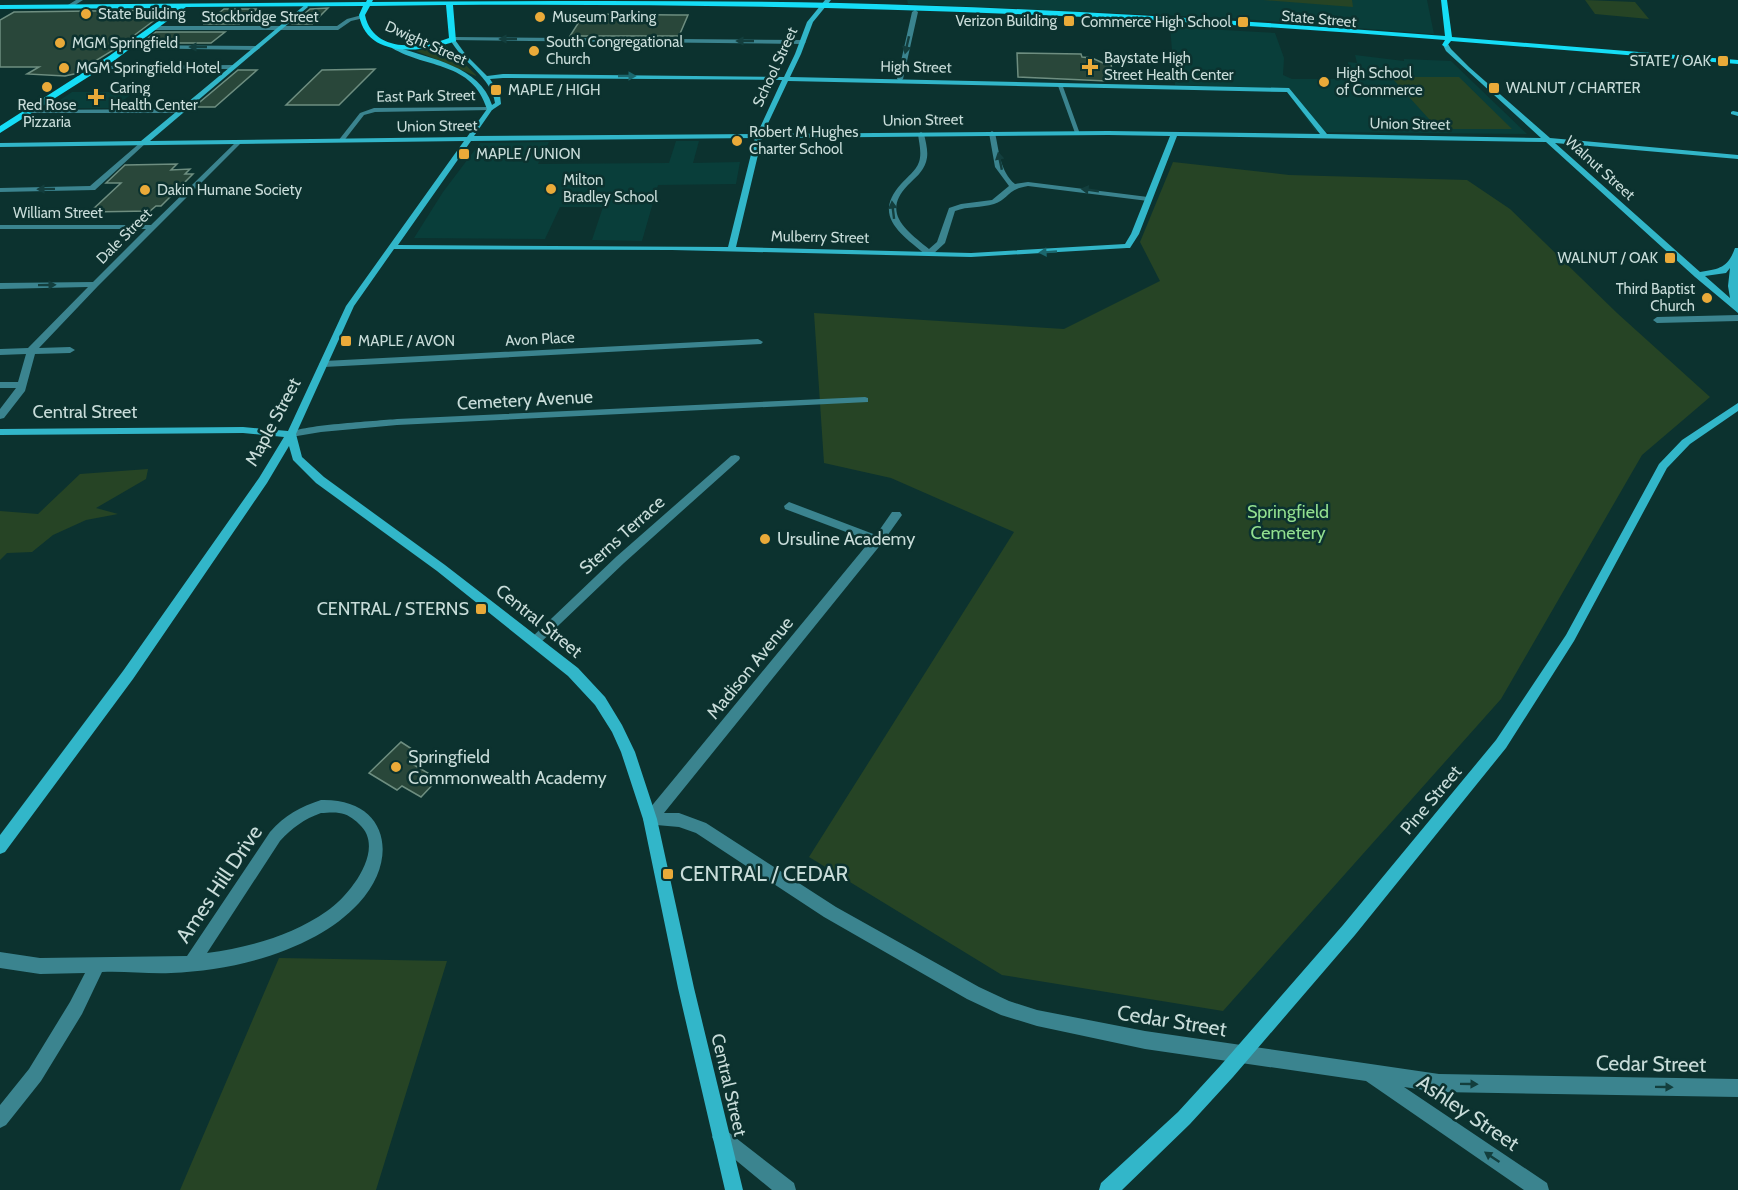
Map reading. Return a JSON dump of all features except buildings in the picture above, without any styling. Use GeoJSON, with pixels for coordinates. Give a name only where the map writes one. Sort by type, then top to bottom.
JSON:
{"type":"FeatureCollection","features":[{"type":"Feature","properties":{"kind":"main road"},"geometry":{"type":"LineString","coordinates":[[0,130],[128,47],[190,0]]}},
{"type":"Feature","properties":{"kind":"main road"},"geometry":{"type":"LineString","coordinates":[[1444,0],[1448,42]]}},
{"type":"Feature","properties":{"kind":"main road","name":"State Street"},"geometry":{"type":"LineString","coordinates":[[1,7],[306,6],[368,2],[696,1],[902,4],[1318,30],[1738,70]]}},
{"type":"Feature","properties":{"kind":"main road","name":"Dwight Street"},"geometry":{"type":"LineString","coordinates":[[368,2],[362,17],[368,31],[395,48]]}},
{"type":"Feature","properties":{"kind":"main road","name":"Maple Street"},"geometry":{"type":"LineString","coordinates":[[450,2],[453,39]]}},
{"type":"Feature","properties":{"kind":"main road","name":"State Street"},"geometry":{"type":"LineString","coordinates":[[827,3],[915,12],[1318,30]]}},
{"type":"Feature","properties":{"kind":"main road"},"geometry":{"type":"LineString","coordinates":[[395,48],[424,48],[453,39]]}},
{"type":"Feature","properties":{"kind":"main road","name":"State Street"},"geometry":{"type":"LineString","coordinates":[[1448,42],[1738,62]]}},
{"type":"Feature","properties":{"kind":"main road"},"geometry":{"type":"LineString","coordinates":[[1610,52],[1616,59]]}},
{"type":"Feature","properties":{"kind":"street"},"geometry":{"type":"LineString","coordinates":[[70,6],[80,0]]}},
{"type":"Feature","properties":{"kind":"street","name":"School Street"},"geometry":{"type":"LineString","coordinates":[[731,249],[759,136],[810,22],[827,3]]}},
{"type":"Feature","properties":{"kind":"street"},"geometry":{"type":"LineString","coordinates":[[0,190],[92,188],[306,6]]}},
{"type":"Feature","properties":{"kind":"street"},"geometry":{"type":"LineString","coordinates":[[900,79],[915,12]]}},
{"type":"Feature","properties":{"kind":"street","name":"Stockbridge Street"},"geometry":{"type":"LineString","coordinates":[[154,28],[338,28],[349,20],[362,17]]}},
{"type":"Feature","properties":{"kind":"street"},"geometry":{"type":"LineString","coordinates":[[453,39],[803,42]]}},
{"type":"Feature","properties":{"kind":"street","name":"Maple Street"},"geometry":{"type":"LineString","coordinates":[[0,848],[128,675],[263,480],[291,434],[350,306],[489,109],[498,104],[499,97],[496,90],[461,55],[453,39]]}},
{"type":"Feature","properties":{"kind":"street","name":"Walnut Street"},"geometry":{"type":"LineString","coordinates":[[1448,42],[1449,52],[1698,275],[1738,308]]}},
{"type":"Feature","properties":{"kind":"street"},"geometry":{"type":"LineString","coordinates":[[128,47],[257,48]]}},
{"type":"Feature","properties":{"kind":"street","name":"Dwight Street"},"geometry":{"type":"LineString","coordinates":[[395,48],[467,77],[482,89],[489,109]]}},
{"type":"Feature","properties":{"kind":"street"},"geometry":{"type":"LineString","coordinates":[[96,68],[233,67]]}},
{"type":"Feature","properties":{"kind":"street","name":"High Street"},"geometry":{"type":"LineString","coordinates":[[485,78],[634,76],[900,79],[1290,90],[1324,136]]}},
{"type":"Feature","properties":{"kind":"street"},"geometry":{"type":"LineString","coordinates":[[1059,84],[1078,133]]}},
{"type":"Feature","properties":{"kind":"street","name":"East Park Street"},"geometry":{"type":"LineString","coordinates":[[341,141],[362,114],[374,110],[489,109]]}},
{"type":"Feature","properties":{"kind":"street"},"geometry":{"type":"LineString","coordinates":[[28,112],[182,110]]}},
{"type":"Feature","properties":{"kind":"street"},"geometry":{"type":"LineString","coordinates":[[993,133],[999,167],[1012,186]]}},
{"type":"Feature","properties":{"kind":"street","name":"Union Street"},"geometry":{"type":"LineString","coordinates":[[0,145],[1078,133],[1548,140],[1738,157]]}},
{"type":"Feature","properties":{"kind":"street"},"geometry":{"type":"LineString","coordinates":[[921,134],[924,153],[922,164],[895,195],[891,208],[897,224],[929,253],[941,243],[948,215],[952,210],[961,206],[994,202],[1012,186],[1047,185],[1148,199]]}},
{"type":"Feature","properties":{"kind":"street","name":"Mulberry Street"},"geometry":{"type":"LineString","coordinates":[[391,247],[731,249],[995,255],[1127,246],[1135,234],[1174,134]]}},
{"type":"Feature","properties":{"kind":"street","name":"Dale Street"},"geometry":{"type":"LineString","coordinates":[[31,351],[95,284],[238,143]]}},
{"type":"Feature","properties":{"kind":"street","name":"William Street"},"geometry":{"type":"LineString","coordinates":[[0,227],[152,227]]}},
{"type":"Feature","properties":{"kind":"street"},"geometry":{"type":"LineString","coordinates":[[1738,250],[1732,289],[1738,308]]}},
{"type":"Feature","properties":{"kind":"street"},"geometry":{"type":"LineString","coordinates":[[1698,275],[1723,271],[1738,255]]}},
{"type":"Feature","properties":{"kind":"street"},"geometry":{"type":"LineString","coordinates":[[0,286],[95,284]]}},
{"type":"Feature","properties":{"kind":"street"},"geometry":{"type":"LineString","coordinates":[[1657,320],[1738,318]]}},
{"type":"Feature","properties":{"kind":"street","name":"Avon Place"},"geometry":{"type":"LineString","coordinates":[[324,364],[758,342]]}},
{"type":"Feature","properties":{"kind":"street"},"geometry":{"type":"LineString","coordinates":[[0,352],[70,350]]}},
{"type":"Feature","properties":{"kind":"street"},"geometry":{"type":"LineString","coordinates":[[0,416],[20,392],[31,351]]}},
{"type":"Feature","properties":{"kind":"street"},"geometry":{"type":"LineString","coordinates":[[0,385],[21,385]]}},
{"type":"Feature","properties":{"kind":"street","name":"Cemetery Avenue"},"geometry":{"type":"LineString","coordinates":[[291,434],[397,422],[866,400]]}},
{"type":"Feature","properties":{"kind":"street","name":"Pine Street"},"geometry":{"type":"LineString","coordinates":[[1108,1190],[1184,1118],[1242,1055],[1349,930],[1502,744],[1570,638],[1642,503],[1668,460],[1686,442],[1738,406]]}},
{"type":"Feature","properties":{"kind":"street","name":"Central Street"},"geometry":{"type":"LineString","coordinates":[[0,432],[243,430],[291,434],[297,458],[320,480],[441,568],[535,641],[590,689],[609,715],[628,752],[650,819],[734,1190]]}},
{"type":"Feature","properties":{"kind":"street","name":"Sterns Terrace"},"geometry":{"type":"LineString","coordinates":[[535,641],[620,560],[735,458]]}},
{"type":"Feature","properties":{"kind":"street"},"geometry":{"type":"LineString","coordinates":[[789,506],[878,540]]}},
{"type":"Feature","properties":{"kind":"street","name":"Madison Avenue"},"geometry":{"type":"LineString","coordinates":[[650,819],[896,515]]}},
{"type":"Feature","properties":{"kind":"street","name":"Ames Hill Drive"},"geometry":{"type":"LineString","coordinates":[[0,960],[27,966],[191,964],[240,955],[293,938],[322,924],[346,907],[363,885],[373,863],[375,843],[366,820],[351,807],[337,804],[315,807],[292,819],[264,850],[191,964]]}},
{"type":"Feature","properties":{"kind":"street","name":"Cedar Street"},"geometry":{"type":"LineString","coordinates":[[650,819],[679,820],[701,828],[830,912],[973,993],[1007,1009],[1087,1029],[1242,1055],[1439,1083],[1738,1088]]}},
{"type":"Feature","properties":{"kind":"street"},"geometry":{"type":"LineString","coordinates":[[0,1119],[35,1075],[76,1008],[98,964]]}},
{"type":"Feature","properties":{"kind":"street","name":"Ashley Street"},"geometry":{"type":"LineString","coordinates":[[1369,1073],[1540,1190]]}},
{"type":"Feature","properties":{"kind":"street"},"geometry":{"type":"LineString","coordinates":[[721,1137],[787,1190]]}},
{"type":"Feature","properties":{"kind":"shaded area"},"geometry":{"type":"Polygon","coordinates":[[[907,0],[1427,0],[1434,34],[1229,18],[908,4],[907,0]]]}},
{"type":"Feature","properties":{"kind":"shaded area","name":"High School of Commerce"},"geometry":{"type":"Polygon","coordinates":[[[1170,27],[1275,33],[1284,58],[1283,75],[1292,79],[1349,79],[1348,62],[1357,63],[1355,55],[1404,61],[1404,59],[1451,61],[1527,134],[1316,132],[1285,89],[1175,85],[1170,27]]]}},
{"type":"Feature","properties":{"kind":"shaded area","name":"Caring Health Center"},"geometry":{"type":"Polygon","coordinates":[[[72,92],[133,93],[113,108],[48,108],[72,92]]]}},
{"type":"Feature","properties":{"kind":"shaded area","name":"Milton Bradley School"},"geometry":{"type":"Polygon","coordinates":[[[676,141],[699,141],[693,163],[740,162],[736,184],[658,185],[642,241],[592,240],[603,207],[560,207],[545,239],[414,238],[443,192],[480,143],[549,142],[538,164],[669,163],[676,141]]]}},
{"type":"Feature","properties":{"kind":"green space"},"geometry":{"type":"Polygon","coordinates":[[[1263,0],[1352,0],[1353,7],[1263,0]]]}},
{"type":"Feature","properties":{"kind":"green space"},"geometry":{"type":"Polygon","coordinates":[[[1585,0],[1635,2],[1649,19],[1595,14],[1585,0]]]}},
{"type":"Feature","properties":{"kind":"green space"},"geometry":{"type":"Polygon","coordinates":[[[445,45],[476,75],[476,76],[416,51],[445,45]]]}},
{"type":"Feature","properties":{"kind":"green space"},"geometry":{"type":"Polygon","coordinates":[[[1391,77],[1459,77],[1512,129],[1438,129],[1391,77]]]}},
{"type":"Feature","properties":{"kind":"green space","name":"Springfield Cemetery"},"geometry":{"type":"Polygon","coordinates":[[[1173,162],[1289,175],[1467,180],[1510,209],[1617,313],[1710,397],[1642,455],[1501,699],[1223,1011],[1002,975],[809,857],[1014,532],[891,478],[824,463],[814,313],[1064,329],[1160,281],[1140,242],[1173,162]]]}},
{"type":"Feature","properties":{"kind":"green space"},"geometry":{"type":"Polygon","coordinates":[[[148,469],[146,479],[96,508],[118,514],[86,520],[53,535],[32,552],[7,553],[0,560],[0,511],[38,514],[80,474],[148,469]]]}},
{"type":"Feature","properties":{"kind":"green space"},"geometry":{"type":"Polygon","coordinates":[[[279,958],[447,961],[376,1190],[180,1190],[279,958]]]}},
{"type":"Feature","properties":{"kind":"place","name":"State Building"},"geometry":{"type":"Point","coordinates":[86,14]}},
{"type":"Feature","properties":{"kind":"place","name":"Museum Parking"},"geometry":{"type":"Point","coordinates":[540,17]}},
{"type":"Feature","properties":{"kind":"place","name":"Verizon Building"},"geometry":{"type":"Point","coordinates":[1069,21]}},
{"type":"Feature","properties":{"kind":"place","name":"Commerce High School"},"geometry":{"type":"Point","coordinates":[1243,22]}},
{"type":"Feature","properties":{"kind":"place","name":"MGM Springfield"},"geometry":{"type":"Point","coordinates":[60,43]}},
{"type":"Feature","properties":{"kind":"place","name":"South Congregational Church"},"geometry":{"type":"Point","coordinates":[534,51]}},
{"type":"Feature","properties":{"kind":"place","name":"STATE / OAK"},"geometry":{"type":"Point","coordinates":[1723,61]}},
{"type":"Feature","properties":{"kind":"place","name":"Baystate High Street Health Center"},"geometry":{"type":"Point","coordinates":[1090,67]}},
{"type":"Feature","properties":{"kind":"place","name":"MGM Springfield Hotel"},"geometry":{"type":"Point","coordinates":[64,68]}},
{"type":"Feature","properties":{"kind":"place","name":"High School of Commerce"},"geometry":{"type":"Point","coordinates":[1324,82]}},
{"type":"Feature","properties":{"kind":"place","name":"Red Rose Pizzaria"},"geometry":{"type":"Point","coordinates":[47,87]}},
{"type":"Feature","properties":{"kind":"place","name":"WALNUT / CHARTER"},"geometry":{"type":"Point","coordinates":[1494,88]}},
{"type":"Feature","properties":{"kind":"place","name":"MAPLE / HIGH"},"geometry":{"type":"Point","coordinates":[496,90]}},
{"type":"Feature","properties":{"kind":"place","name":"Caring Health Center"},"geometry":{"type":"Point","coordinates":[96,97]}},
{"type":"Feature","properties":{"kind":"place","name":"Robert M Hughes Charter School"},"geometry":{"type":"Point","coordinates":[737,141]}},
{"type":"Feature","properties":{"kind":"place","name":"MAPLE / UNION"},"geometry":{"type":"Point","coordinates":[464,154]}},
{"type":"Feature","properties":{"kind":"place","name":"Milton Bradley School"},"geometry":{"type":"Point","coordinates":[551,189]}},
{"type":"Feature","properties":{"kind":"place","name":"Dakin Humane Society"},"geometry":{"type":"Point","coordinates":[145,190]}},
{"type":"Feature","properties":{"kind":"place","name":"WALNUT / OAK"},"geometry":{"type":"Point","coordinates":[1670,258]}},
{"type":"Feature","properties":{"kind":"place","name":"Third Baptist Church"},"geometry":{"type":"Point","coordinates":[1707,298]}},
{"type":"Feature","properties":{"kind":"place","name":"MAPLE / AVON"},"geometry":{"type":"Point","coordinates":[346,341]}},
{"type":"Feature","properties":{"kind":"place","name":"Ursuline Academy"},"geometry":{"type":"Point","coordinates":[765,539]}},
{"type":"Feature","properties":{"kind":"place","name":"CENTRAL / STERNS"},"geometry":{"type":"Point","coordinates":[481,609]}},
{"type":"Feature","properties":{"kind":"place","name":"Springfield Commonwealth Academy"},"geometry":{"type":"Point","coordinates":[396,767]}},
{"type":"Feature","properties":{"kind":"place","name":"CENTRAL / CEDAR"},"geometry":{"type":"Point","coordinates":[668,874]}}]}
